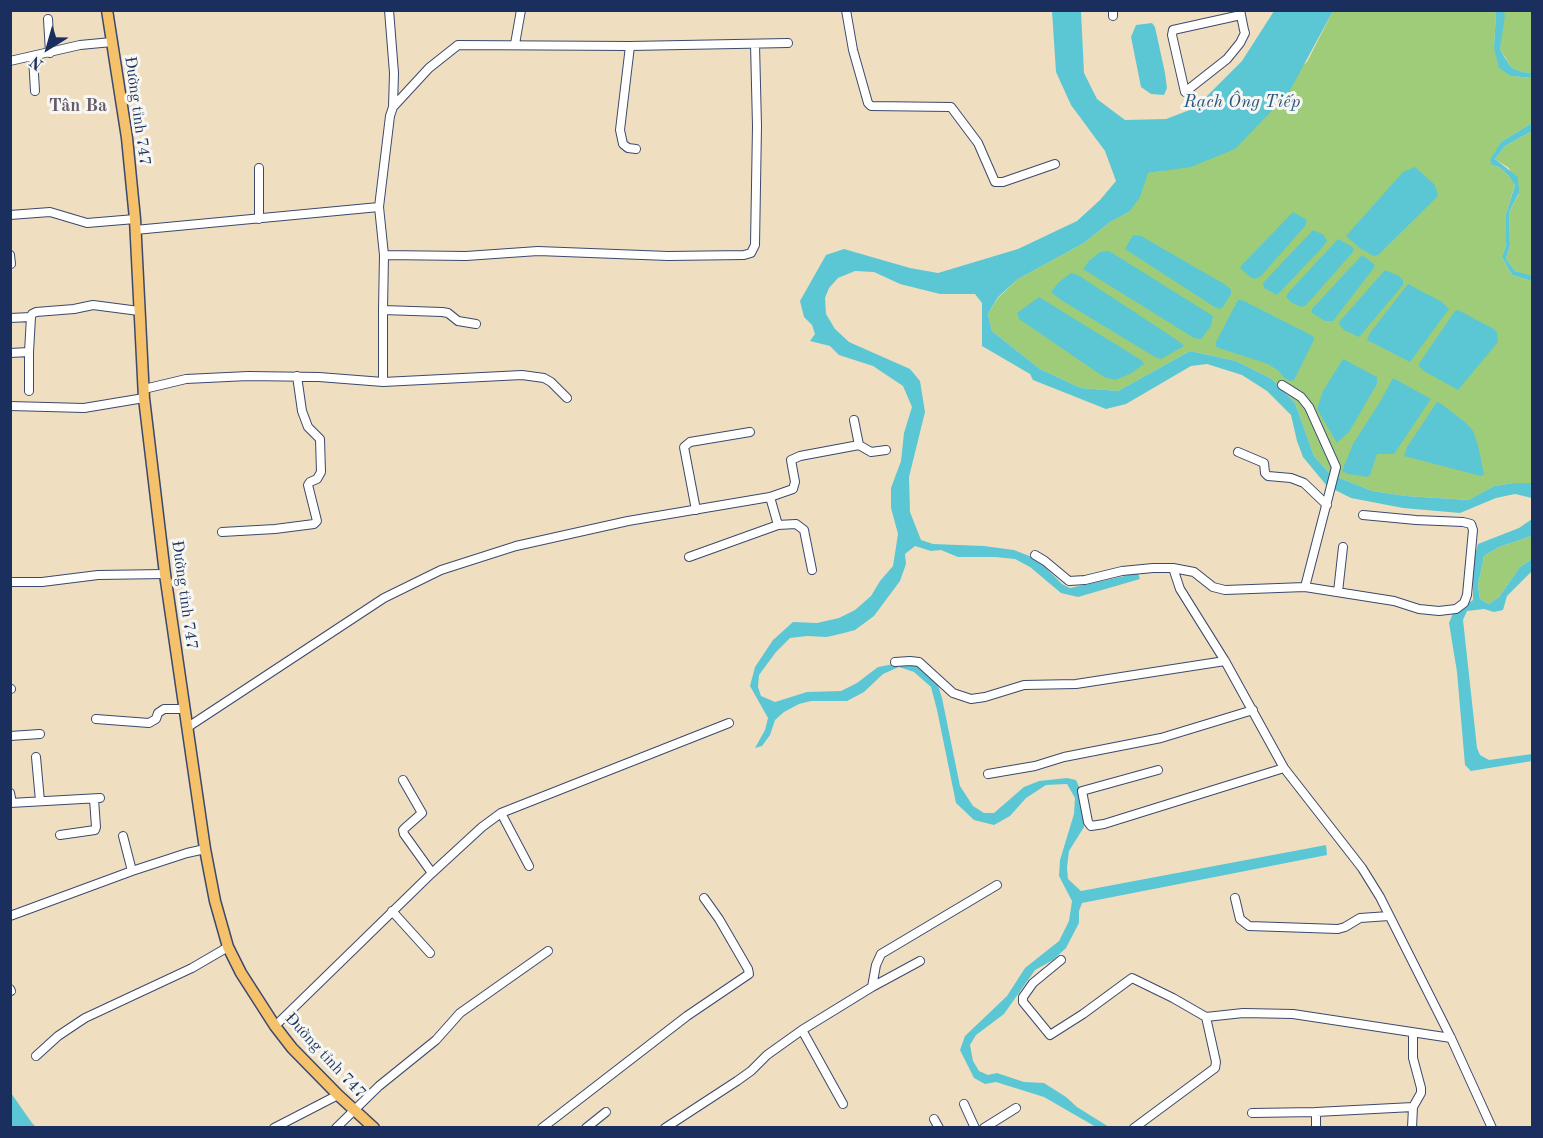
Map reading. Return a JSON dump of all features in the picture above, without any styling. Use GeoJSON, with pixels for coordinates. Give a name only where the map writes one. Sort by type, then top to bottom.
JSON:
{"type":"FeatureCollection","features":[{"type":"Feature","properties":{"kind":"main road","name":"Đường tỉnh 747"},"geometry":{"type":"LineString","coordinates":[[107,10],[128,138],[144,394],[165,574],[205,849],[215,901],[228,947],[241,973],[275,1026],[292,1048],[374,1128]]}},
{"type":"Feature","properties":{"kind":"street"},"geometry":{"type":"LineString","coordinates":[[383,382],[384,255],[379,207],[393,107],[394,73],[389,10]]}},
{"type":"Feature","properties":{"kind":"street"},"geometry":{"type":"LineString","coordinates":[[515,44],[521,10]]}},
{"type":"Feature","properties":{"kind":"street"},"geometry":{"type":"LineString","coordinates":[[846,10],[853,50],[868,103],[871,106],[951,107],[978,143],[995,182],[1003,182],[1055,164]]}},
{"type":"Feature","properties":{"kind":"street"},"geometry":{"type":"LineString","coordinates":[[1241,13],[1245,33],[1236,48],[1222,63],[1185,92],[1172,35],[1173,30],[1241,13]]}},
{"type":"Feature","properties":{"kind":"street"},"geometry":{"type":"LineString","coordinates":[[48,19],[50,53]]}},
{"type":"Feature","properties":{"kind":"street"},"geometry":{"type":"LineString","coordinates":[[10,61],[80,45],[112,42]]}},
{"type":"Feature","properties":{"kind":"street"},"geometry":{"type":"LineString","coordinates":[[393,107],[429,68],[454,46],[469,44],[630,46],[788,44]]}},
{"type":"Feature","properties":{"kind":"street"},"geometry":{"type":"LineString","coordinates":[[384,255],[466,256],[538,250],[729,256],[750,253],[755,245],[757,126],[755,44]]}},
{"type":"Feature","properties":{"kind":"street"},"geometry":{"type":"LineString","coordinates":[[630,46],[620,130],[622,144],[636,149]]}},
{"type":"Feature","properties":{"kind":"street"},"geometry":{"type":"LineString","coordinates":[[33,57],[35,91]]}},
{"type":"Feature","properties":{"kind":"street"},"geometry":{"type":"LineString","coordinates":[[259,168],[259,219]]}},
{"type":"Feature","properties":{"kind":"street"},"geometry":{"type":"LineString","coordinates":[[10,215],[50,212],[87,223],[135,225],[259,219],[379,207]]}},
{"type":"Feature","properties":{"kind":"street"},"geometry":{"type":"LineString","coordinates":[[10,255],[11,264]]}},
{"type":"Feature","properties":{"kind":"street"},"geometry":{"type":"LineString","coordinates":[[29,391],[32,314],[93,305],[139,311]]}},
{"type":"Feature","properties":{"kind":"street"},"geometry":{"type":"LineString","coordinates":[[383,310],[442,312],[448,313],[458,321],[476,324]]}},
{"type":"Feature","properties":{"kind":"street"},"geometry":{"type":"LineString","coordinates":[[10,318],[31,317]]}},
{"type":"Feature","properties":{"kind":"street"},"geometry":{"type":"LineString","coordinates":[[10,353],[30,352]]}},
{"type":"Feature","properties":{"kind":"street"},"geometry":{"type":"LineString","coordinates":[[10,406],[84,408],[144,394],[186,379],[297,376],[383,382],[522,375],[544,378],[567,398]]}},
{"type":"Feature","properties":{"kind":"street"},"geometry":{"type":"LineString","coordinates":[[222,532],[275,529],[314,524],[317,521],[308,485],[317,479],[321,471],[320,439],[308,427],[302,411],[297,376]]}},
{"type":"Feature","properties":{"kind":"street"},"geometry":{"type":"LineString","coordinates":[[1282,385],[1301,397],[1309,407],[1333,459],[1336,472],[1305,587]]}},
{"type":"Feature","properties":{"kind":"street"},"geometry":{"type":"LineString","coordinates":[[854,420],[859,445]]}},
{"type":"Feature","properties":{"kind":"street"},"geometry":{"type":"LineString","coordinates":[[696,510],[684,447],[690,442],[750,432]]}},
{"type":"Feature","properties":{"kind":"street"},"geometry":{"type":"LineString","coordinates":[[188,727],[384,598],[441,570],[516,546],[640,519],[770,497],[793,489],[795,486],[791,464],[794,458],[859,445],[871,452],[886,450]]}},
{"type":"Feature","properties":{"kind":"street"},"geometry":{"type":"LineString","coordinates":[[1238,452],[1264,463],[1268,476],[1291,478],[1304,483],[1329,501]]}},
{"type":"Feature","properties":{"kind":"street"},"geometry":{"type":"LineString","coordinates":[[770,497],[778,525]]}},
{"type":"Feature","properties":{"kind":"street"},"geometry":{"type":"LineString","coordinates":[[1035,555],[1064,578],[1075,582],[1122,571],[1153,567],[1173,568],[1194,572],[1213,588],[1225,590],[1305,587],[1394,601],[1419,609],[1456,609],[1464,603],[1467,595],[1473,530],[1471,525],[1463,522],[1363,515]]}},
{"type":"Feature","properties":{"kind":"street"},"geometry":{"type":"LineString","coordinates":[[689,557],[778,525],[796,524],[804,530],[812,570]]}},
{"type":"Feature","properties":{"kind":"street"},"geometry":{"type":"LineString","coordinates":[[1338,592],[1343,547]]}},
{"type":"Feature","properties":{"kind":"street"},"geometry":{"type":"LineString","coordinates":[[1173,568],[1180,589],[1225,660],[1284,768],[1362,868],[1380,897],[1451,1038],[1492,1128]]}},
{"type":"Feature","properties":{"kind":"street"},"geometry":{"type":"LineString","coordinates":[[10,582],[42,582],[98,575],[165,574]]}},
{"type":"Feature","properties":{"kind":"street"},"geometry":{"type":"LineString","coordinates":[[895,662],[919,663],[953,693],[972,699],[1024,685],[1076,684],[1225,660]]}},
{"type":"Feature","properties":{"kind":"street"},"geometry":{"type":"LineString","coordinates":[[96,719],[149,723],[156,718],[160,710],[185,709]]}},
{"type":"Feature","properties":{"kind":"street"},"geometry":{"type":"LineString","coordinates":[[988,774],[1161,738],[1253,710]]}},
{"type":"Feature","properties":{"kind":"street"},"geometry":{"type":"LineString","coordinates":[[275,1026],[432,873],[501,813],[729,723]]}},
{"type":"Feature","properties":{"kind":"street"},"geometry":{"type":"LineString","coordinates":[[10,736],[40,734]]}},
{"type":"Feature","properties":{"kind":"street"},"geometry":{"type":"LineString","coordinates":[[36,757],[40,801]]}},
{"type":"Feature","properties":{"kind":"street"},"geometry":{"type":"LineString","coordinates":[[1158,770],[1082,791],[1088,822],[1092,826],[1104,824],[1284,768]]}},
{"type":"Feature","properties":{"kind":"street"},"geometry":{"type":"LineString","coordinates":[[403,780],[422,813],[403,830],[404,834],[432,873]]}},
{"type":"Feature","properties":{"kind":"street"},"geometry":{"type":"LineString","coordinates":[[10,793],[11,803],[97,798],[95,830],[60,835]]}},
{"type":"Feature","properties":{"kind":"street"},"geometry":{"type":"LineString","coordinates":[[501,813],[529,866]]}},
{"type":"Feature","properties":{"kind":"street"},"geometry":{"type":"LineString","coordinates":[[123,836],[132,871]]}},
{"type":"Feature","properties":{"kind":"street"},"geometry":{"type":"LineString","coordinates":[[10,916],[132,871],[205,849]]}},
{"type":"Feature","properties":{"kind":"street"},"geometry":{"type":"LineString","coordinates":[[872,987],[876,964],[881,954],[997,885]]}},
{"type":"Feature","properties":{"kind":"street"},"geometry":{"type":"LineString","coordinates":[[542,1128],[687,1016],[698,1011],[749,974],[719,919],[704,898]]}},
{"type":"Feature","properties":{"kind":"street"},"geometry":{"type":"LineString","coordinates":[[1235,898],[1240,920],[1249,926],[1338,928],[1345,927],[1360,918],[1389,916]]}},
{"type":"Feature","properties":{"kind":"street"},"geometry":{"type":"LineString","coordinates":[[392,911],[430,953]]}},
{"type":"Feature","properties":{"kind":"street"},"geometry":{"type":"LineString","coordinates":[[36,1056],[58,1036],[85,1018],[192,968],[228,947]]}},
{"type":"Feature","properties":{"kind":"street"},"geometry":{"type":"LineString","coordinates":[[336,1128],[379,1086],[436,1040],[460,1013],[548,951]]}},
{"type":"Feature","properties":{"kind":"street"},"geometry":{"type":"LineString","coordinates":[[1061,960],[1033,983],[1023,997],[1023,1002],[1050,1035],[1132,978],[1206,1017],[1243,1013],[1293,1014],[1451,1038]]}},
{"type":"Feature","properties":{"kind":"street"},"geometry":{"type":"LineString","coordinates":[[665,1128],[751,1071],[767,1055],[802,1030],[920,961]]}},
{"type":"Feature","properties":{"kind":"street"},"geometry":{"type":"LineString","coordinates":[[1134,1128],[1215,1068],[1216,1062],[1206,1017]]}},
{"type":"Feature","properties":{"kind":"street"},"geometry":{"type":"LineString","coordinates":[[802,1030],[843,1104]]}},
{"type":"Feature","properties":{"kind":"street"},"geometry":{"type":"LineString","coordinates":[[1412,1128],[1413,1107],[1421,1088],[1413,1058],[1413,1033]]}},
{"type":"Feature","properties":{"kind":"street"},"geometry":{"type":"LineString","coordinates":[[274,1128],[338,1095]]}},
{"type":"Feature","properties":{"kind":"street"},"geometry":{"type":"LineString","coordinates":[[964,1104],[975,1128]]}},
{"type":"Feature","properties":{"kind":"street"},"geometry":{"type":"LineString","coordinates":[[1252,1113],[1413,1107]]}},
{"type":"Feature","properties":{"kind":"street"},"geometry":{"type":"LineString","coordinates":[[984,1128],[1016,1108]]}},
{"type":"Feature","properties":{"kind":"street"},"geometry":{"type":"LineString","coordinates":[[586,1128],[606,1112]]}},
{"type":"Feature","properties":{"kind":"street"},"geometry":{"type":"LineString","coordinates":[[1316,1112],[1316,1128]]}},
{"type":"Feature","properties":{"kind":"green space"},"geometry":{"type":"Polygon","coordinates":[[[1333,11],[1496,11],[1494,48],[1511,76],[1532,78],[1532,123],[1501,142],[1492,165],[1499,167],[1515,184],[1506,214],[1506,245],[1502,257],[1512,275],[1532,281],[1532,483],[1494,486],[1470,500],[1406,496],[1372,491],[1330,474],[1314,456],[1295,403],[1272,379],[1236,361],[1190,351],[1118,391],[1081,388],[1040,369],[992,331],[988,314],[998,298],[1018,279],[1084,243],[1110,222],[1129,212],[1147,173],[1162,171],[1307,62],[1333,11]]]}},
{"type":"Feature","properties":{"kind":"green space"},"geometry":{"type":"Polygon","coordinates":[[[1503,11],[1532,11],[1532,73],[1512,68],[1500,49],[1503,11]]]}},
{"type":"Feature","properties":{"kind":"green space"},"geometry":{"type":"Polygon","coordinates":[[[1532,131],[1532,276],[1529,276],[1515,271],[1506,259],[1510,245],[1509,212],[1519,194],[1509,168],[1495,159],[1505,146],[1532,131]]]}},
{"type":"Feature","properties":{"kind":"green space"},"geometry":{"type":"Polygon","coordinates":[[[1532,536],[1532,559],[1520,567],[1499,597],[1489,604],[1480,599],[1478,585],[1484,556],[1499,547],[1532,536]]]}},
{"type":"Feature","properties":{"kind":"water","name":"Rạch Ông Tiếp"},"geometry":{"type":"Polygon","coordinates":[[[1052,11],[1081,11],[1084,73],[1097,99],[1125,120],[1166,119],[1195,108],[1242,61],[1274,11],[1333,11],[1288,94],[1235,149],[1191,167],[1148,173],[1140,197],[1129,212],[1110,222],[1084,243],[1018,279],[998,297],[988,314],[992,331],[1040,369],[1081,388],[1118,391],[1190,351],[1236,361],[1272,379],[1295,403],[1314,456],[1330,474],[1372,491],[1406,496],[1469,500],[1494,486],[1532,483],[1532,498],[1515,494],[1496,498],[1460,513],[1403,508],[1351,498],[1327,486],[1303,457],[1291,415],[1267,391],[1242,375],[1207,364],[1191,366],[1126,404],[1106,409],[1033,380],[1030,374],[982,346],[982,303],[975,294],[940,294],[900,284],[874,272],[855,271],[838,278],[829,288],[825,298],[826,314],[835,329],[849,342],[910,369],[920,381],[925,412],[909,477],[910,512],[921,540],[933,544],[1014,550],[1037,559],[1062,584],[1070,588],[1138,573],[1140,579],[1078,597],[1061,593],[1030,567],[1015,559],[958,557],[941,550],[931,551],[915,546],[905,554],[906,564],[900,581],[874,616],[855,630],[844,633],[827,637],[790,638],[759,675],[758,687],[761,696],[775,702],[807,692],[841,691],[857,683],[878,667],[899,663],[919,665],[937,682],[960,786],[973,806],[984,813],[994,813],[1024,787],[1039,781],[1067,778],[1076,780],[1080,789],[1084,827],[1069,851],[1067,867],[1068,879],[1081,891],[1326,845],[1327,855],[1082,903],[1079,923],[1066,948],[1053,960],[1035,970],[1004,1014],[976,1035],[970,1045],[973,1061],[979,1071],[988,1075],[997,1073],[1024,1082],[1044,1083],[1109,1127],[1096,1127],[1044,1097],[996,1082],[985,1084],[974,1078],[960,1050],[965,1036],[1007,996],[1025,968],[1059,941],[1069,921],[1072,901],[1059,876],[1060,860],[1074,814],[1075,798],[1067,784],[1046,785],[1026,798],[1010,816],[994,825],[974,820],[956,803],[931,687],[914,672],[899,667],[883,674],[864,692],[847,701],[811,701],[784,712],[775,720],[770,735],[762,746],[755,748],[765,730],[768,718],[750,686],[755,667],[773,640],[793,622],[817,623],[839,618],[855,610],[871,596],[893,566],[898,534],[891,508],[891,488],[901,461],[904,433],[912,407],[903,386],[873,366],[839,355],[830,346],[810,341],[815,334],[812,325],[804,317],[800,301],[826,255],[844,249],[910,268],[938,273],[1018,249],[1077,221],[1100,200],[1116,181],[1105,151],[1071,105],[1056,72],[1052,11]]]}},
{"type":"Feature","properties":{"kind":"water"},"geometry":{"type":"Polygon","coordinates":[[[1496,11],[1503,11],[1505,15],[1500,49],[1512,68],[1532,73],[1532,78],[1511,76],[1499,68],[1494,48],[1496,11]]]}},
{"type":"Feature","properties":{"kind":"water"},"geometry":{"type":"Polygon","coordinates":[[[1152,23],[1155,27],[1165,73],[1167,88],[1164,95],[1151,94],[1141,87],[1131,37],[1136,25],[1152,23]]]}},
{"type":"Feature","properties":{"kind":"water"},"geometry":{"type":"Polygon","coordinates":[[[1532,123],[1532,131],[1505,146],[1495,159],[1518,177],[1519,193],[1509,212],[1510,245],[1506,259],[1515,271],[1532,276],[1532,281],[1512,275],[1502,257],[1506,245],[1506,214],[1515,185],[1499,167],[1492,165],[1490,160],[1501,142],[1532,123]]]}},
{"type":"Feature","properties":{"kind":"water"},"geometry":{"type":"Polygon","coordinates":[[[1415,167],[1435,185],[1438,196],[1378,255],[1374,256],[1361,249],[1346,236],[1403,172],[1415,167]]]}},
{"type":"Feature","properties":{"kind":"water"},"geometry":{"type":"Polygon","coordinates":[[[1293,212],[1307,220],[1305,226],[1261,276],[1255,279],[1250,277],[1240,268],[1241,266],[1293,212]]]}},
{"type":"Feature","properties":{"kind":"water"},"geometry":{"type":"Polygon","coordinates":[[[1313,230],[1324,235],[1327,241],[1320,250],[1277,295],[1264,288],[1263,283],[1313,230]]]}},
{"type":"Feature","properties":{"kind":"water"},"geometry":{"type":"Polygon","coordinates":[[[1133,235],[1141,236],[1226,285],[1231,290],[1231,294],[1223,307],[1219,309],[1213,306],[1125,249],[1133,235]]]}},
{"type":"Feature","properties":{"kind":"water"},"geometry":{"type":"Polygon","coordinates":[[[1338,239],[1351,246],[1354,249],[1353,252],[1306,305],[1302,307],[1292,303],[1286,297],[1288,293],[1338,239]]]}},
{"type":"Feature","properties":{"kind":"water"},"geometry":{"type":"Polygon","coordinates":[[[1109,251],[1213,316],[1211,326],[1201,339],[1194,338],[1083,269],[1100,252],[1109,251]]]}},
{"type":"Feature","properties":{"kind":"water"},"geometry":{"type":"Polygon","coordinates":[[[1362,255],[1375,265],[1333,321],[1325,321],[1312,313],[1312,309],[1362,255]]]}},
{"type":"Feature","properties":{"kind":"water"},"geometry":{"type":"Polygon","coordinates":[[[1385,270],[1399,276],[1403,280],[1403,285],[1359,337],[1344,330],[1339,324],[1340,321],[1385,270]]]}},
{"type":"Feature","properties":{"kind":"water"},"geometry":{"type":"Polygon","coordinates":[[[1071,273],[1078,275],[1184,346],[1161,359],[1155,357],[1061,300],[1051,292],[1071,273]]]}},
{"type":"Feature","properties":{"kind":"water"},"geometry":{"type":"Polygon","coordinates":[[[1408,284],[1442,302],[1449,309],[1410,362],[1367,340],[1408,284]]]}},
{"type":"Feature","properties":{"kind":"water"},"geometry":{"type":"Polygon","coordinates":[[[1039,297],[1144,364],[1130,374],[1115,380],[1104,377],[1019,319],[1017,313],[1039,297]]]}},
{"type":"Feature","properties":{"kind":"water"},"geometry":{"type":"Polygon","coordinates":[[[1238,300],[1313,336],[1314,340],[1294,380],[1284,378],[1279,371],[1268,364],[1216,347],[1216,342],[1238,300]]]}},
{"type":"Feature","properties":{"kind":"water"},"geometry":{"type":"Polygon","coordinates":[[[1458,310],[1494,329],[1498,342],[1458,390],[1424,371],[1418,365],[1455,311],[1458,310]]]}},
{"type":"Feature","properties":{"kind":"water"},"geometry":{"type":"Polygon","coordinates":[[[1343,359],[1377,377],[1377,384],[1349,432],[1337,443],[1317,409],[1323,391],[1343,359]]]}},
{"type":"Feature","properties":{"kind":"water"},"geometry":{"type":"Polygon","coordinates":[[[1393,378],[1431,399],[1394,454],[1377,454],[1370,475],[1367,477],[1342,471],[1353,444],[1393,378]]]}},
{"type":"Feature","properties":{"kind":"water"},"geometry":{"type":"Polygon","coordinates":[[[1437,402],[1465,422],[1473,431],[1484,474],[1481,476],[1404,456],[1407,447],[1437,402]]]}},
{"type":"Feature","properties":{"kind":"water"},"geometry":{"type":"Polygon","coordinates":[[[1532,519],[1532,536],[1499,547],[1484,556],[1478,585],[1480,599],[1489,604],[1499,597],[1520,567],[1532,559],[1532,571],[1507,596],[1503,610],[1467,611],[1463,620],[1477,748],[1480,755],[1489,760],[1532,754],[1532,761],[1471,771],[1465,765],[1457,672],[1449,623],[1453,613],[1473,600],[1473,563],[1478,544],[1519,528],[1532,519]]]}},
{"type":"Feature","properties":{"kind":"water"},"geometry":{"type":"Polygon","coordinates":[[[11,1093],[32,1123],[36,1127],[11,1127],[11,1093]]]}},
{"type":"Feature","properties":{"kind":"district","name":"Tân Ba"},"geometry":{"type":"Point","coordinates":[78,106]}}]}
